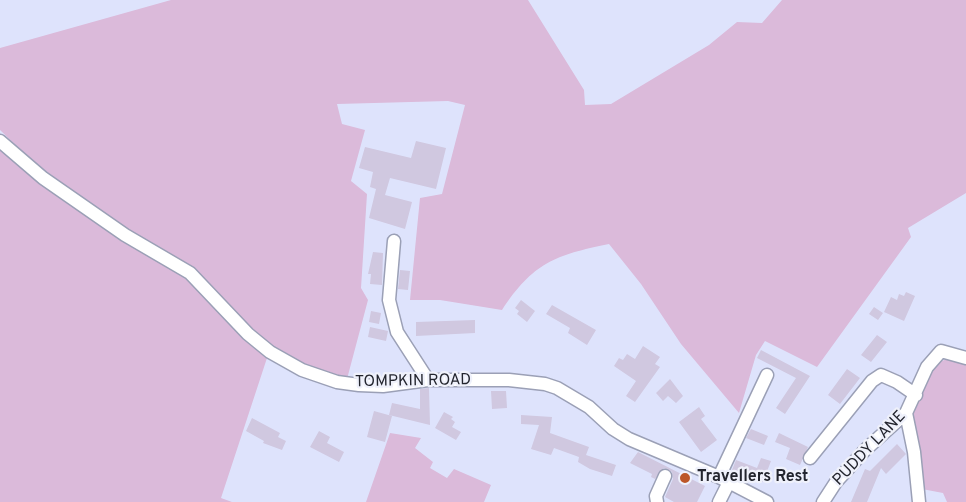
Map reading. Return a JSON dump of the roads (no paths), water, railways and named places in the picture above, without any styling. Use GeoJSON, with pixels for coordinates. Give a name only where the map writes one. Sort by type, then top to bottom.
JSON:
{"type":"FeatureCollection","features":[{"type":"Feature","properties":{"kind":"street","name":"TOMPKIN ROAD"},"geometry":{"type":"LineString","coordinates":[[0,141],[43,178],[125,235],[190,273],[248,334],[270,352],[302,370],[337,382],[358,385],[383,386],[428,380],[509,380],[551,386],[589,408],[613,429],[669,467],[724,479],[767,502]]}},
{"type":"Feature","properties":{"kind":"street"},"geometry":{"type":"LineString","coordinates":[[394,241],[388,300],[397,332],[428,380]]}},
{"type":"Feature","properties":{"kind":"street","name":"PUDDY LANE"},"geometry":{"type":"LineString","coordinates":[[823,502],[836,482],[865,450],[906,413],[927,367],[942,351],[966,358]]}},
{"type":"Feature","properties":{"kind":"street"},"geometry":{"type":"LineString","coordinates":[[719,502],[724,479],[767,375]]}},
{"type":"Feature","properties":{"kind":"street","name":"PUDDY LANE"},"geometry":{"type":"LineString","coordinates":[[810,458],[872,381],[881,375],[897,382],[916,395]]}},
{"type":"Feature","properties":{"kind":"street"},"geometry":{"type":"LineString","coordinates":[[906,413],[914,452],[919,502]]}},
{"type":"Feature","properties":{"kind":"street"},"geometry":{"type":"LineString","coordinates":[[657,502],[656,496],[669,467]]}},
{"type":"Feature","properties":{"kind":"place","name":"Travellers Rest"},"geometry":{"type":"Point","coordinates":[685,478]}}]}
